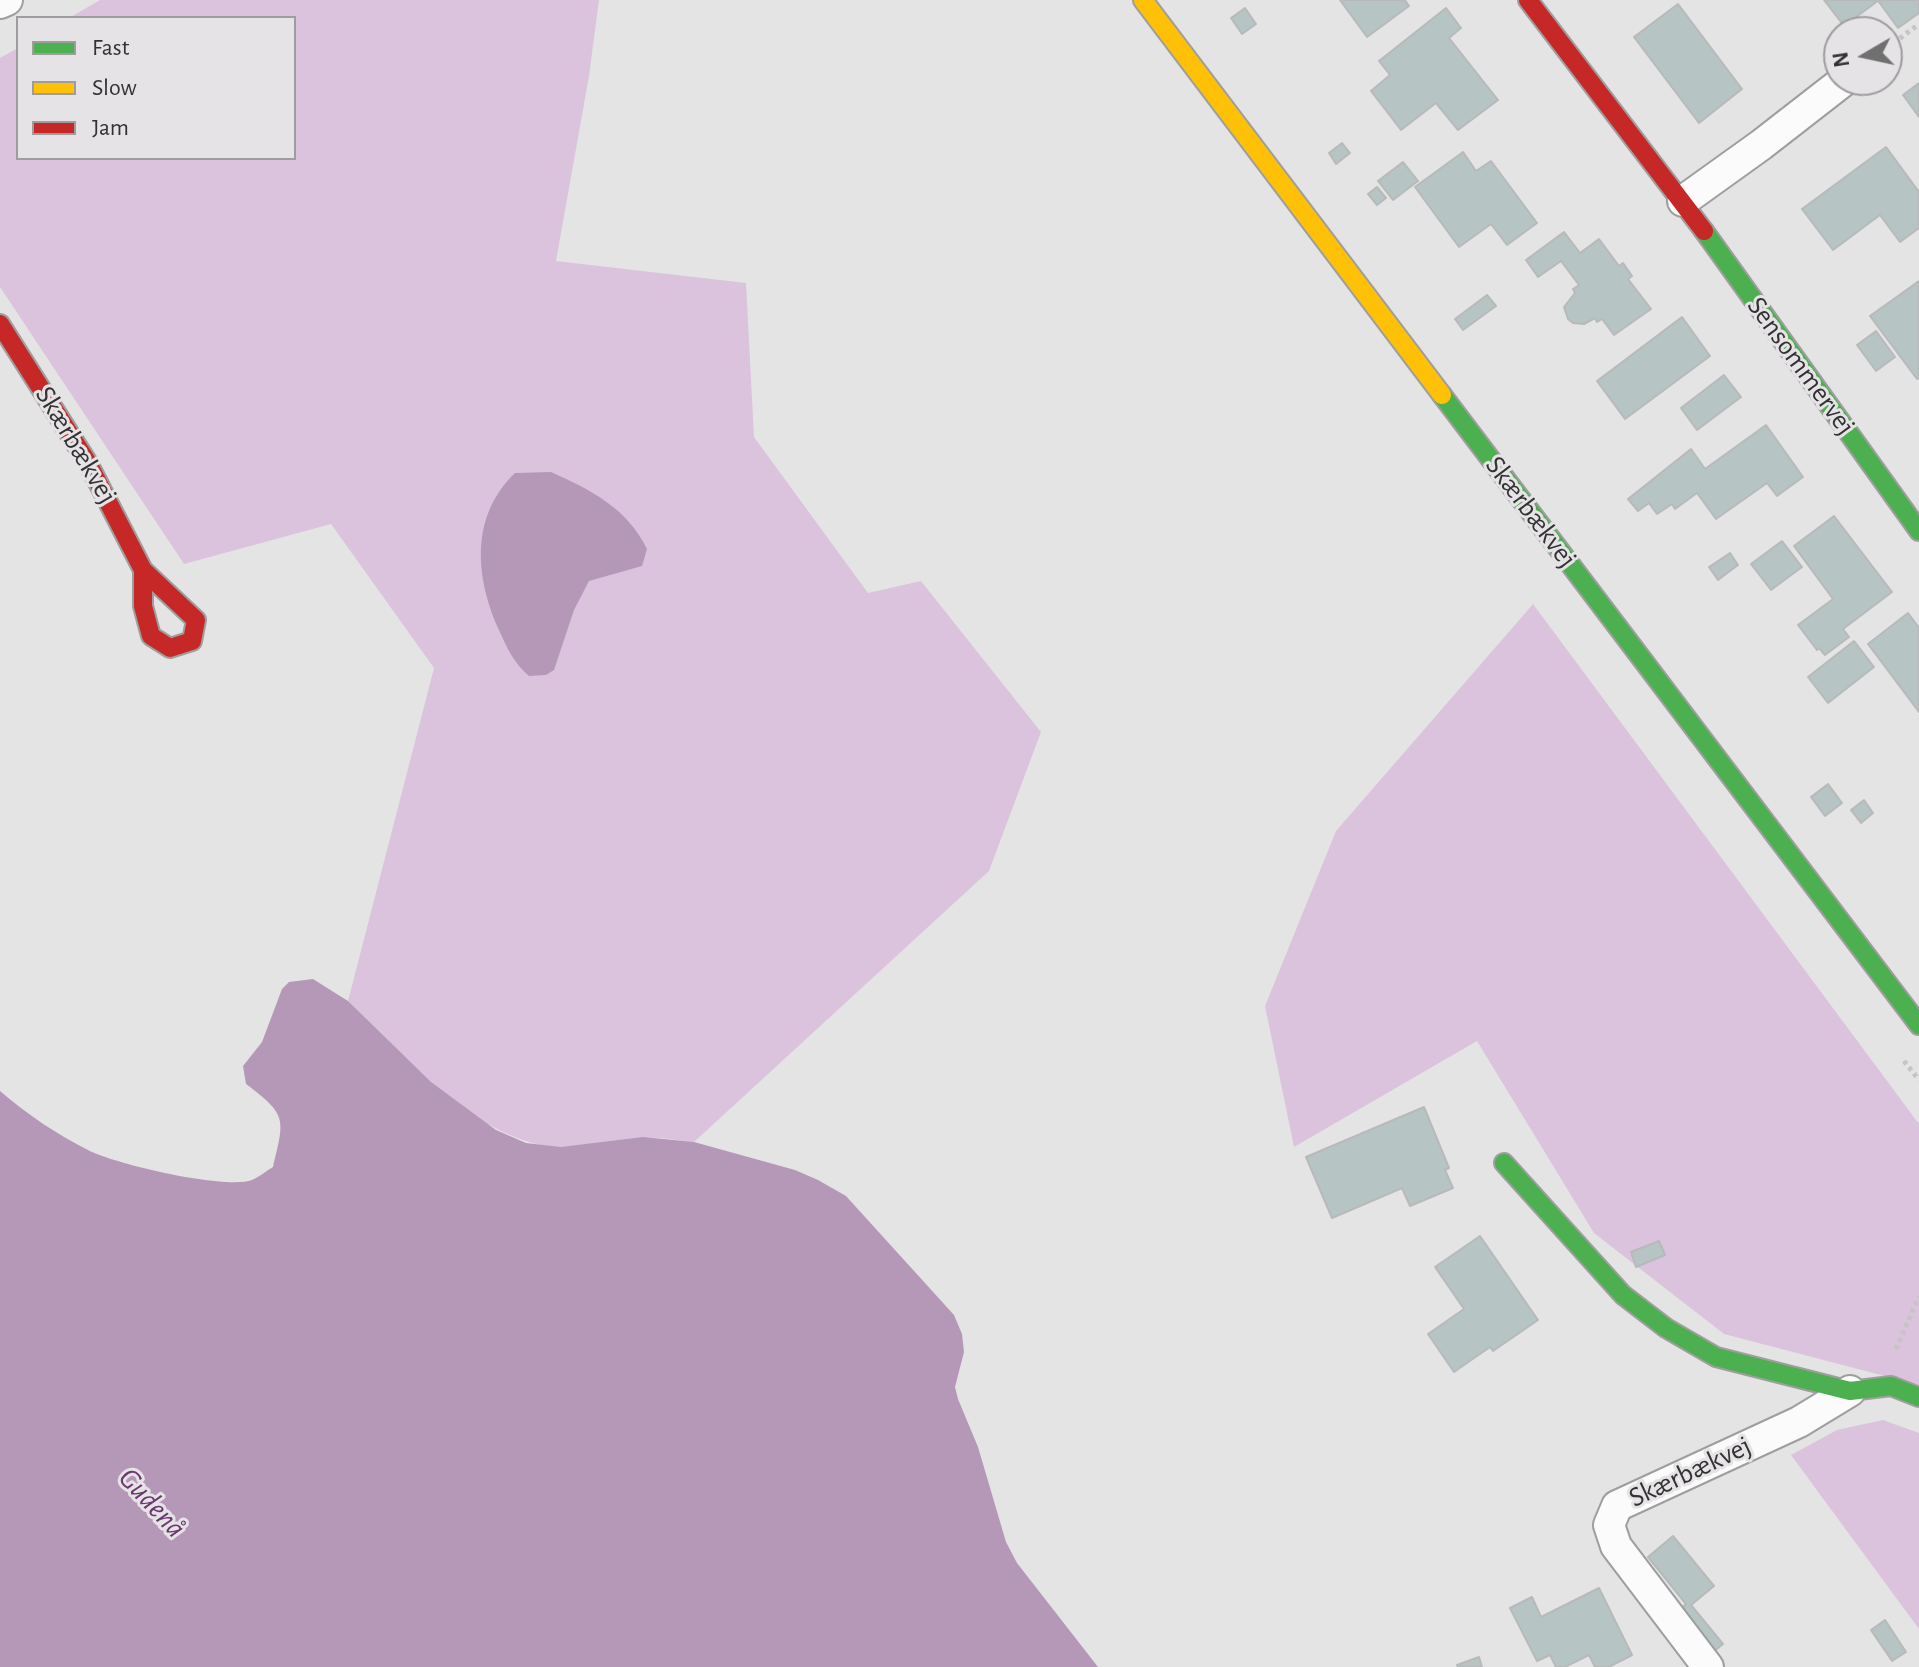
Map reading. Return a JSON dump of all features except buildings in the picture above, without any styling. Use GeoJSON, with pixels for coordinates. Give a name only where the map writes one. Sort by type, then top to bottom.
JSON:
{"type":"FeatureCollection","features":[{"type":"Feature","properties":{"kind":"street"},"geometry":{"type":"LineString","coordinates":[[0,3],[7,0]]}},
{"type":"Feature","properties":{"kind":"street","name":"Skærbækvej"},"geometry":{"type":"LineString","coordinates":[[1143,0],[1919,1025]]}},
{"type":"Feature","properties":{"kind":"street","name":"Sensommervej"},"geometry":{"type":"LineString","coordinates":[[1528,0],[1683,201],[1919,531]]}},
{"type":"Feature","properties":{"kind":"street"},"geometry":{"type":"LineString","coordinates":[[1683,201],[1824,96]]}},
{"type":"Feature","properties":{"kind":"street","name":"Skærbækvej"},"geometry":{"type":"LineString","coordinates":[[0,324],[88,463],[143,570]]}},
{"type":"Feature","properties":{"kind":"street","name":"Skærbækvej"},"geometry":{"type":"LineString","coordinates":[[1504,1163],[1623,1295],[1666,1328],[1716,1357],[1850,1391],[1891,1386],[1919,1397]]}},
{"type":"Feature","properties":{"kind":"street","name":"Skærbækvej"},"geometry":{"type":"LineString","coordinates":[[1708,1667],[1616,1546],[1609,1525],[1617,1506],[1799,1422],[1850,1391]]}},
{"type":"Feature","properties":{"kind":"path"},"geometry":{"type":"LineString","coordinates":[[1891,1386],[1895,1351],[1919,1296]]}},
{"type":"Feature","properties":{"kind":"shaded area"},"geometry":{"type":"Polygon","coordinates":[[[100,0],[599,0],[589,76],[556,261],[746,283],[754,437],[868,593],[921,581],[1041,732],[989,871],[694,1142],[646,1138],[560,1147],[530,1142],[501,1131],[444,1093],[348,1001],[434,668],[331,524],[184,564],[0,287],[0,58],[16,49],[16,160],[296,160],[296,16],[72,16],[100,0]]]}},
{"type":"Feature","properties":{"kind":"shaded area"},"geometry":{"type":"Polygon","coordinates":[[[1533,604],[1919,1124],[1919,1385],[1724,1334],[1594,1233],[1477,1041],[1294,1147],[1265,1006],[1336,831],[1533,604]]]}},
{"type":"Feature","properties":{"kind":"shaded area"},"geometry":{"type":"Polygon","coordinates":[[[1883,1420],[1919,1433],[1919,1629],[1791,1455],[1837,1430],[1883,1420]]]}},
{"type":"Feature","properties":{"kind":"water"},"geometry":{"type":"Polygon","coordinates":[[[551,472],[594,493],[618,511],[647,549],[642,566],[589,581],[574,610],[554,670],[546,675],[529,676],[511,654],[491,610],[485,589],[481,548],[490,508],[515,473],[551,472]]]}},
{"type":"Feature","properties":{"kind":"water","name":"Gudenå"},"geometry":{"type":"Polygon","coordinates":[[[313,979],[348,1001],[431,1082],[496,1130],[526,1143],[561,1147],[643,1137],[694,1142],[795,1170],[846,1196],[954,1315],[962,1334],[964,1352],[955,1387],[978,1447],[1006,1542],[1017,1563],[1098,1667],[0,1667],[0,1091],[31,1116],[101,1156],[196,1179],[219,1182],[252,1180],[273,1167],[281,1127],[276,1111],[246,1084],[243,1066],[262,1042],[282,989],[289,982],[313,979]]]}},
{"type":"Feature","properties":{"kind":"traffic: fast"},"geometry":{"type":"LineString","coordinates":[[1704,231],[1919,531]]}},
{"type":"Feature","properties":{"kind":"traffic: fast"},"geometry":{"type":"LineString","coordinates":[[1442,395],[1919,1025]]}},
{"type":"Feature","properties":{"kind":"traffic: fast"},"geometry":{"type":"LineString","coordinates":[[1504,1163],[1623,1295],[1666,1328],[1716,1357],[1850,1391],[1891,1386],[1919,1397]]}},
{"type":"Feature","properties":{"kind":"traffic: slow"},"geometry":{"type":"LineString","coordinates":[[1143,0],[1442,395]]}},
{"type":"Feature","properties":{"kind":"traffic: jam"},"geometry":{"type":"LineString","coordinates":[[1528,0],[1704,231]]}},
{"type":"Feature","properties":{"kind":"traffic: jam"},"geometry":{"type":"LineString","coordinates":[[0,324],[88,463],[143,570],[196,620],[192,641],[170,648],[151,636],[143,606],[143,570]]}}]}
